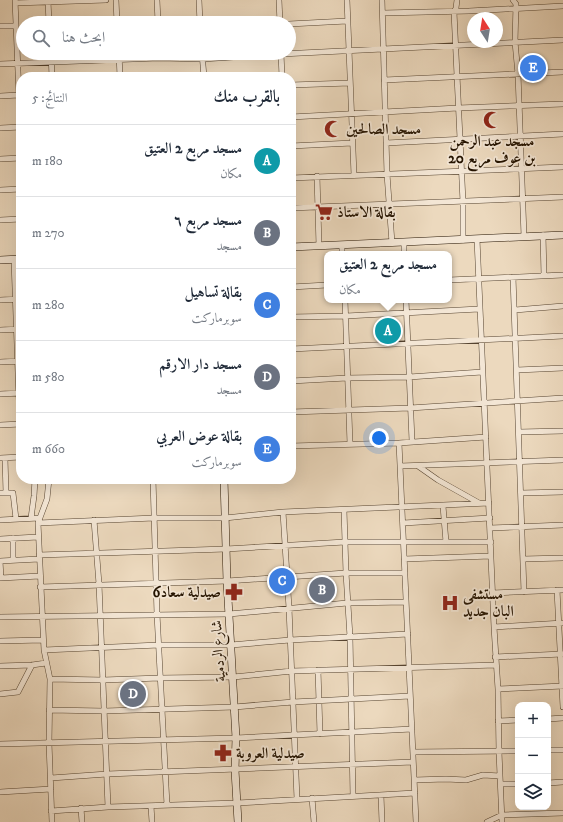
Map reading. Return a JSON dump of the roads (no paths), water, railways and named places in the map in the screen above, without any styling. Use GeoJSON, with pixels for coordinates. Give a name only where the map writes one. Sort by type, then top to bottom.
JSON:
{"type":"FeatureCollection","features":[{"type":"Feature","properties":{"kind":"street"},"geometry":{"type":"LineString","coordinates":[[16,39],[15,2],[106,0]]}},
{"type":"Feature","properties":{"kind":"street"},"geometry":{"type":"LineString","coordinates":[[116,0],[117,16]]}},
{"type":"Feature","properties":{"kind":"street"},"geometry":{"type":"LineString","coordinates":[[157,0],[158,16]]}},
{"type":"Feature","properties":{"kind":"street"},"geometry":{"type":"LineString","coordinates":[[199,0],[200,16]]}},
{"type":"Feature","properties":{"kind":"street"},"geometry":{"type":"LineString","coordinates":[[279,0],[280,16]]}},
{"type":"Feature","properties":{"kind":"street"},"geometry":{"type":"LineString","coordinates":[[347,0],[354,175]]}},
{"type":"Feature","properties":{"kind":"street"},"geometry":{"type":"LineString","coordinates":[[382,0],[388,204],[392,243]]}},
{"type":"Feature","properties":{"kind":"street"},"geometry":{"type":"LineString","coordinates":[[457,0],[454,12],[456,76],[462,171],[463,240]]}},
{"type":"Feature","properties":{"kind":"street"},"geometry":{"type":"LineString","coordinates":[[513,0],[516,4],[515,42],[518,74],[524,236]]}},
{"type":"Feature","properties":{"kind":"street"},"geometry":{"type":"LineString","coordinates":[[48,1],[49,16]]}},
{"type":"Feature","properties":{"kind":"street"},"geometry":{"type":"LineString","coordinates":[[383,13],[454,12],[563,6]]}},
{"type":"Feature","properties":{"kind":"street"},"geometry":{"type":"LineString","coordinates":[[296,24],[347,20]]}},
{"type":"Feature","properties":{"kind":"street"},"geometry":{"type":"LineString","coordinates":[[0,26],[15,26]]}},
{"type":"Feature","properties":{"kind":"street"},"geometry":{"type":"LineString","coordinates":[[296,53],[383,50],[563,40]]}},
{"type":"Feature","properties":{"kind":"street"},"geometry":{"type":"LineString","coordinates":[[18,60],[18,72]]}},
{"type":"Feature","properties":{"kind":"street"},"geometry":{"type":"LineString","coordinates":[[0,64],[127,60]]}},
{"type":"Feature","properties":{"kind":"street"},"geometry":{"type":"LineString","coordinates":[[203,60],[204,72]]}},
{"type":"Feature","properties":{"kind":"street"},"geometry":{"type":"LineString","coordinates":[[281,60],[282,72]]}},
{"type":"Feature","properties":{"kind":"street"},"geometry":{"type":"LineString","coordinates":[[119,61],[120,72]]}},
{"type":"Feature","properties":{"kind":"street"},"geometry":{"type":"LineString","coordinates":[[51,63],[52,72]]}},
{"type":"Feature","properties":{"kind":"street"},"geometry":{"type":"LineString","coordinates":[[384,80],[563,72]]}},
{"type":"Feature","properties":{"kind":"street"},"geometry":{"type":"LineString","coordinates":[[296,85],[350,83]]}},
{"type":"Feature","properties":{"kind":"street"},"geometry":{"type":"LineString","coordinates":[[0,96],[16,95]]}},
{"type":"Feature","properties":{"kind":"street"},"geometry":{"type":"LineString","coordinates":[[296,117],[563,104]]}},
{"type":"Feature","properties":{"kind":"street"},"geometry":{"type":"LineString","coordinates":[[0,128],[16,127]]}},
{"type":"Feature","properties":{"kind":"street"},"geometry":{"type":"LineString","coordinates":[[386,143],[563,134]]}},
{"type":"Feature","properties":{"kind":"street"},"geometry":{"type":"LineString","coordinates":[[296,146],[352,143]]}},
{"type":"Feature","properties":{"kind":"street"},"geometry":{"type":"LineString","coordinates":[[0,159],[16,158]]}},
{"type":"Feature","properties":{"kind":"street"},"geometry":{"type":"LineString","coordinates":[[296,178],[563,167]]}},
{"type":"Feature","properties":{"kind":"street"},"geometry":{"type":"LineString","coordinates":[[317,176],[319,246]]}},
{"type":"Feature","properties":{"kind":"street"},"geometry":{"type":"LineString","coordinates":[[0,190],[16,189]]}},
{"type":"Feature","properties":{"kind":"street"},"geometry":{"type":"LineString","coordinates":[[296,208],[563,197]]}},
{"type":"Feature","properties":{"kind":"street"},"geometry":{"type":"LineString","coordinates":[[0,220],[16,219]]}},
{"type":"Feature","properties":{"kind":"street"},"geometry":{"type":"LineString","coordinates":[[296,247],[563,235]]}},
{"type":"Feature","properties":{"kind":"street"},"geometry":{"type":"LineString","coordinates":[[543,236],[544,275]]}},
{"type":"Feature","properties":{"kind":"street"},"geometry":{"type":"LineString","coordinates":[[477,239],[492,593],[498,688],[502,822]]}},
{"type":"Feature","properties":{"kind":"street"},"geometry":{"type":"LineString","coordinates":[[404,243],[404,251]]}},
{"type":"Feature","properties":{"kind":"street"},"geometry":{"type":"LineString","coordinates":[[342,245],[342,251]]}},
{"type":"Feature","properties":{"kind":"street"},"geometry":{"type":"LineString","coordinates":[[0,260],[16,259]]}},
{"type":"Feature","properties":{"kind":"street"},"geometry":{"type":"LineString","coordinates":[[452,280],[563,275]]}},
{"type":"Feature","properties":{"kind":"street"},"geometry":{"type":"LineString","coordinates":[[513,277],[524,592]]}},
{"type":"Feature","properties":{"kind":"street"},"geometry":{"type":"LineString","coordinates":[[296,286],[324,285]]}},
{"type":"Feature","properties":{"kind":"street"},"geometry":{"type":"LineString","coordinates":[[16,286],[16,307]]}},
{"type":"Feature","properties":{"kind":"street"},"geometry":{"type":"LineString","coordinates":[[0,300],[15,299]]}},
{"type":"Feature","properties":{"kind":"street"},"geometry":{"type":"LineString","coordinates":[[345,303],[350,444]]}},
{"type":"Feature","properties":{"kind":"street"},"geometry":{"type":"LineString","coordinates":[[406,303],[412,441]]}},
{"type":"Feature","properties":{"kind":"street"},"geometry":{"type":"LineString","coordinates":[[514,310],[563,306]]}},
{"type":"Feature","properties":{"kind":"street"},"geometry":{"type":"LineString","coordinates":[[296,317],[346,316],[479,309]]}},
{"type":"Feature","properties":{"kind":"street"},"geometry":{"type":"LineString","coordinates":[[0,330],[16,330]]}},
{"type":"Feature","properties":{"kind":"street"},"geometry":{"type":"LineString","coordinates":[[296,349],[563,336]]}},
{"type":"Feature","properties":{"kind":"street"},"geometry":{"type":"LineString","coordinates":[[0,362],[16,361]]}},
{"type":"Feature","properties":{"kind":"street"},"geometry":{"type":"LineString","coordinates":[[517,370],[563,368]]}},
{"type":"Feature","properties":{"kind":"street"},"geometry":{"type":"LineString","coordinates":[[296,381],[409,377],[482,372]]}},
{"type":"Feature","properties":{"kind":"street"},"geometry":{"type":"LineString","coordinates":[[0,394],[16,393]]}},
{"type":"Feature","properties":{"kind":"street"},"geometry":{"type":"LineString","coordinates":[[296,412],[410,408],[563,398]]}},
{"type":"Feature","properties":{"kind":"street"},"geometry":{"type":"LineString","coordinates":[[0,425],[16,424]]}},
{"type":"Feature","properties":{"kind":"street"},"geometry":{"type":"LineString","coordinates":[[519,432],[563,431]]}},
{"type":"Feature","properties":{"kind":"street"},"geometry":{"type":"LineString","coordinates":[[296,446],[399,443],[486,436]]}},
{"type":"Feature","properties":{"kind":"street"},"geometry":{"type":"LineString","coordinates":[[399,443],[416,822]]}},
{"type":"Feature","properties":{"kind":"street"},"geometry":{"type":"LineString","coordinates":[[16,457],[2,458],[3,493],[13,493],[16,519]]}},
{"type":"Feature","properties":{"kind":"street"},"geometry":{"type":"LineString","coordinates":[[400,466],[487,464],[563,460]]}},
{"type":"Feature","properties":{"kind":"street"},"geometry":{"type":"LineString","coordinates":[[417,466],[480,504]]}},
{"type":"Feature","properties":{"kind":"street"},"geometry":{"type":"LineString","coordinates":[[31,518],[35,484]]}},
{"type":"Feature","properties":{"kind":"street"},"geometry":{"type":"LineString","coordinates":[[48,484],[47,499],[39,521],[38,538],[43,640],[50,679],[49,743],[52,822]]}},
{"type":"Feature","properties":{"kind":"street"},"geometry":{"type":"LineString","coordinates":[[153,484],[161,709],[167,805]]}},
{"type":"Feature","properties":{"kind":"street","name":"شارع الردمية"},"geometry":{"type":"LineString","coordinates":[[224,484],[227,581],[236,738],[235,770],[238,822]]}},
{"type":"Feature","properties":{"kind":"street"},"geometry":{"type":"LineString","coordinates":[[521,492],[563,492]]}},
{"type":"Feature","properties":{"kind":"street"},"geometry":{"type":"LineString","coordinates":[[0,520],[31,518],[39,521],[225,518],[283,512],[489,503]]}},
{"type":"Feature","properties":{"kind":"street"},"geometry":{"type":"LineString","coordinates":[[443,506],[446,542]]}},
{"type":"Feature","properties":{"kind":"street"},"geometry":{"type":"LineString","coordinates":[[344,510],[352,700],[353,796]]}},
{"type":"Feature","properties":{"kind":"street"},"geometry":{"type":"LineString","coordinates":[[283,512],[292,671],[297,799]]}},
{"type":"Feature","properties":{"kind":"street"},"geometry":{"type":"LineString","coordinates":[[403,523],[490,518]]}},
{"type":"Feature","properties":{"kind":"street"},"geometry":{"type":"LineString","coordinates":[[94,520],[99,584],[108,807]]}},
{"type":"Feature","properties":{"kind":"street"},"geometry":{"type":"LineString","coordinates":[[490,528],[563,525]]}},
{"type":"Feature","properties":{"kind":"street"},"geometry":{"type":"LineString","coordinates":[[13,538],[13,560]]}},
{"type":"Feature","properties":{"kind":"street"},"geometry":{"type":"LineString","coordinates":[[0,539],[38,538]]}},
{"type":"Feature","properties":{"kind":"street"},"geometry":{"type":"LineString","coordinates":[[40,576],[0,578],[0,561],[97,553],[226,549],[345,542],[491,542]]}},
{"type":"Feature","properties":{"kind":"street"},"geometry":{"type":"LineString","coordinates":[[404,559],[491,556]]}},
{"type":"Feature","properties":{"kind":"street"},"geometry":{"type":"LineString","coordinates":[[523,559],[563,558]]}},
{"type":"Feature","properties":{"kind":"street"},"geometry":{"type":"LineString","coordinates":[[40,587],[156,582],[227,581],[346,573],[405,573]]}},
{"type":"Feature","properties":{"kind":"street"},"geometry":{"type":"LineString","coordinates":[[557,590],[561,623],[563,707]]}},
{"type":"Feature","properties":{"kind":"street"},"geometry":{"type":"LineString","coordinates":[[492,593],[563,590]]}},
{"type":"Feature","properties":{"kind":"street"},"geometry":{"type":"LineString","coordinates":[[0,617],[229,614],[347,603],[406,602]]}},
{"type":"Feature","properties":{"kind":"street"},"geometry":{"type":"LineString","coordinates":[[494,627],[561,623]]}},
{"type":"Feature","properties":{"kind":"street"},"geometry":{"type":"LineString","coordinates":[[44,650],[159,645],[230,645],[290,640],[408,634]]}},
{"type":"Feature","properties":{"kind":"street"},"geometry":{"type":"LineString","coordinates":[[0,641],[43,640]]}},
{"type":"Feature","properties":{"kind":"street"},"geometry":{"type":"LineString","coordinates":[[495,657],[562,654]]}},
{"type":"Feature","properties":{"kind":"street"},"geometry":{"type":"LineString","coordinates":[[0,666],[46,663]]}},
{"type":"Feature","properties":{"kind":"street"},"geometry":{"type":"LineString","coordinates":[[0,694],[18,692],[32,665]]}},
{"type":"Feature","properties":{"kind":"street"},"geometry":{"type":"LineString","coordinates":[[50,679],[103,680],[233,677],[292,671],[496,665]]}},
{"type":"Feature","properties":{"kind":"street"},"geometry":{"type":"LineString","coordinates":[[318,670],[320,734]]}},
{"type":"Feature","properties":{"kind":"street"},"geometry":{"type":"LineString","coordinates":[[498,688],[562,686]]}},
{"type":"Feature","properties":{"kind":"street"},"geometry":{"type":"LineString","coordinates":[[49,710],[104,711],[234,708],[293,702],[410,696]]}},
{"type":"Feature","properties":{"kind":"street"},"geometry":{"type":"LineString","coordinates":[[551,719],[563,718]]}},
{"type":"Feature","properties":{"kind":"street"},"geometry":{"type":"LineString","coordinates":[[498,721],[515,720]]}},
{"type":"Feature","properties":{"kind":"street"},"geometry":{"type":"LineString","coordinates":[[0,744],[106,743],[352,733],[412,729]]}},
{"type":"Feature","properties":{"kind":"street"},"geometry":{"type":"LineString","coordinates":[[551,750],[563,750]]}},
{"type":"Feature","properties":{"kind":"street"},"geometry":{"type":"LineString","coordinates":[[413,752],[515,751]]}},
{"type":"Feature","properties":{"kind":"street"},"geometry":{"type":"LineString","coordinates":[[51,778],[107,774],[413,762]]}},
{"type":"Feature","properties":{"kind":"street"},"geometry":{"type":"LineString","coordinates":[[414,780],[466,780],[483,775],[500,776]]}},
{"type":"Feature","properties":{"kind":"street"},"geometry":{"type":"LineString","coordinates":[[551,783],[563,782]]}},
{"type":"Feature","properties":{"kind":"street"},"geometry":{"type":"LineString","coordinates":[[501,784],[515,784]]}},
{"type":"Feature","properties":{"kind":"street"},"geometry":{"type":"LineString","coordinates":[[0,792],[51,789]]}},
{"type":"Feature","properties":{"kind":"street"},"geometry":{"type":"LineString","coordinates":[[51,811],[82,808],[237,803],[415,793]]}},
{"type":"Feature","properties":{"kind":"street"},"geometry":{"type":"LineString","coordinates":[[381,796],[382,822]]}},
{"type":"Feature","properties":{"kind":"street"},"geometry":{"type":"LineString","coordinates":[[312,798],[314,822]]}},
{"type":"Feature","properties":{"kind":"street"},"geometry":{"type":"LineString","coordinates":[[151,806],[152,822]]}},
{"type":"Feature","properties":{"kind":"street"},"geometry":{"type":"LineString","coordinates":[[82,808],[82,822]]}},
{"type":"Feature","properties":{"kind":"street"},"geometry":{"type":"LineString","coordinates":[[487,822],[502,815],[563,813]]}},
{"type":"Feature","properties":{"kind":"place","name":"بقالة عوض العربي"},"geometry":{"type":"Point","coordinates":[533,68]}},
{"type":"Feature","properties":{"kind":"place","name":"مسجد عبد الرحمن بن عوف مربع 20"},"geometry":{"type":"Point","coordinates":[492,120]}},
{"type":"Feature","properties":{"kind":"place","name":"مسجد الصالحين"},"geometry":{"type":"Point","coordinates":[333,129]}},
{"type":"Feature","properties":{"kind":"place","name":"بقالة الاستاذ"},"geometry":{"type":"Point","coordinates":[324,212]}},
{"type":"Feature","properties":{"kind":"place","name":"مسجد مربع 2 العتيق"},"geometry":{"type":"Point","coordinates":[388,331]}},
{"type":"Feature","properties":{"kind":"place","name":"بقالة تساهيل"},"geometry":{"type":"Point","coordinates":[282,581]}},
{"type":"Feature","properties":{"kind":"place","name":"مسجد مربع ٦"},"geometry":{"type":"Point","coordinates":[322,590]}},
{"type":"Feature","properties":{"kind":"place","name":"صيدلية سعاد6"},"geometry":{"type":"Point","coordinates":[234,592]}},
{"type":"Feature","properties":{"kind":"place","name":"مستشفى البان جديد"},"geometry":{"type":"Point","coordinates":[450,603]}},
{"type":"Feature","properties":{"kind":"place","name":"مسجد دار الارقم"},"geometry":{"type":"Point","coordinates":[133,694]}},
{"type":"Feature","properties":{"kind":"place","name":"صيدلية العروبة"},"geometry":{"type":"Point","coordinates":[223,753]}}]}
